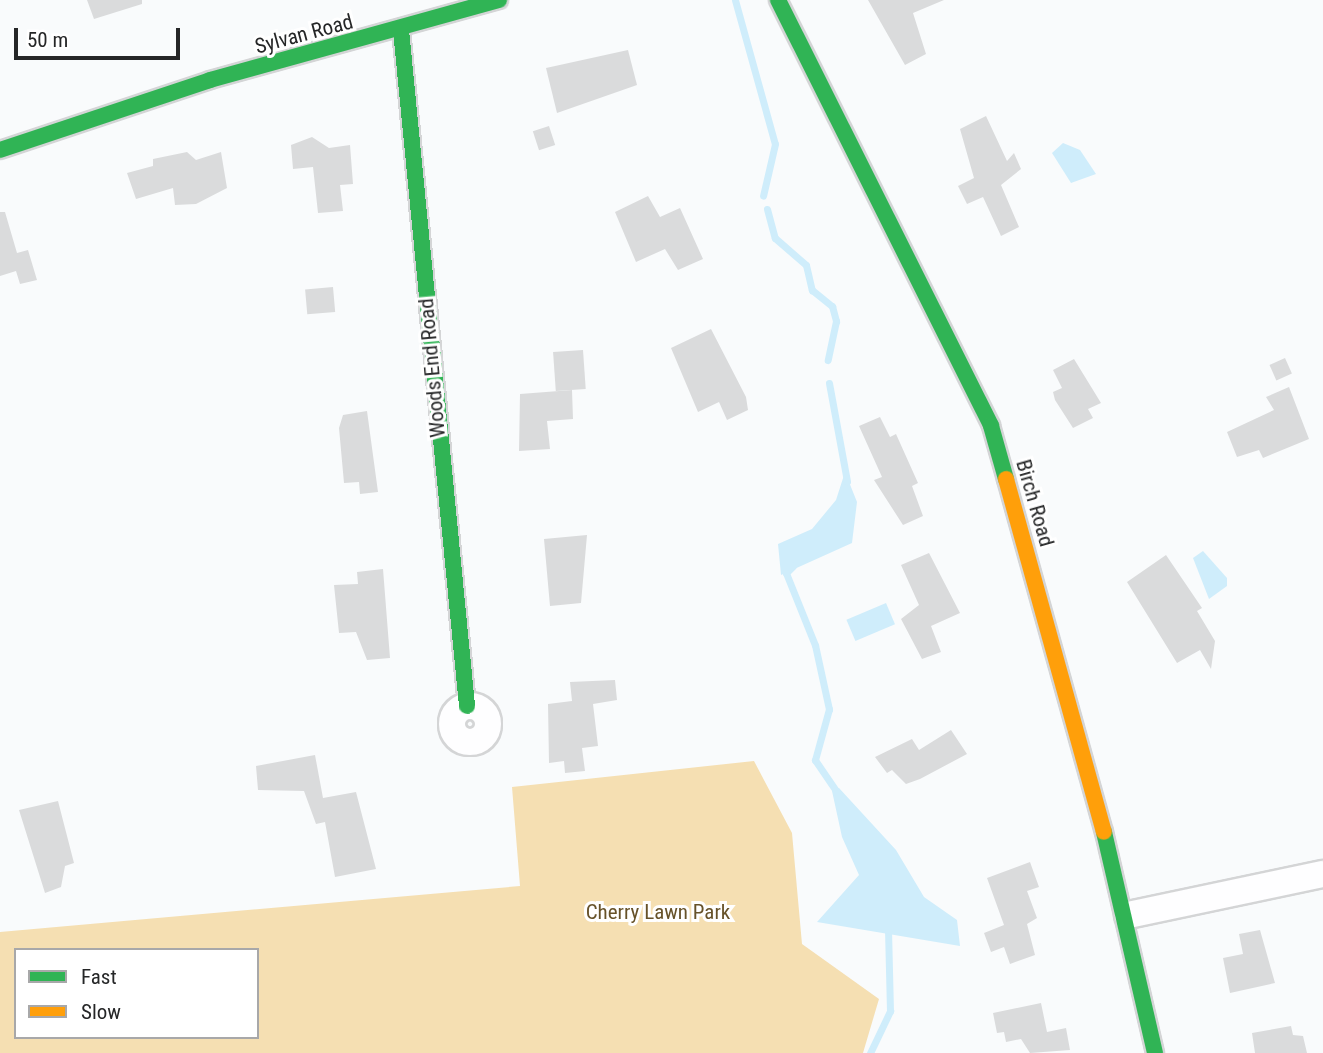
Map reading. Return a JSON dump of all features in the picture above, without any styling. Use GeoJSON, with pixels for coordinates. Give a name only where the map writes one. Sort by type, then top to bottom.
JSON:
{"type":"FeatureCollection","features":[{"type":"Feature","properties":{"kind":"street","name":"Sylvan Road"},"geometry":{"type":"LineString","coordinates":[[0,150],[210,80],[401,30],[499,0]]}},
{"type":"Feature","properties":{"kind":"street","name":"Birch Road"},"geometry":{"type":"LineString","coordinates":[[778,0],[991,426],[1128,915],[1155,1053]]}},
{"type":"Feature","properties":{"kind":"street","name":"Woods End Road"},"geometry":{"type":"LineString","coordinates":[[401,30],[467,706]]}},
{"type":"Feature","properties":{"kind":"street"},"geometry":{"type":"LineString","coordinates":[[1128,915],[1323,874]]}},
{"type":"Feature","properties":{"kind":"green space","name":"Cherry Lawn Park"},"geometry":{"type":"Polygon","coordinates":[[[754,761],[792,833],[802,944],[879,999],[863,1053],[0,1053],[0,932],[520,886],[512,787],[754,761]]]}},
{"type":"Feature","properties":{"kind":"water"},"geometry":{"type":"Polygon","coordinates":[[[1063,143],[1080,150],[1096,174],[1071,183],[1052,153],[1063,143]]]}},
{"type":"Feature","properties":{"kind":"water"},"geometry":{"type":"Polygon","coordinates":[[[845,472],[857,502],[852,543],[781,575],[778,544],[812,529],[836,500],[845,472]]]}},
{"type":"Feature","properties":{"kind":"water"},"geometry":{"type":"Polygon","coordinates":[[[1203,551],[1227,578],[1227,586],[1209,599],[1193,558],[1203,551]]]}},
{"type":"Feature","properties":{"kind":"water"},"geometry":{"type":"Polygon","coordinates":[[[886,603],[895,624],[855,641],[846,620],[886,603]]]}},
{"type":"Feature","properties":{"kind":"water"},"geometry":{"type":"Polygon","coordinates":[[[839,788],[896,850],[924,897],[957,920],[960,946],[817,922],[859,875],[842,837],[832,791],[839,788]]]}},
{"type":"Feature","properties":{"kind":"building"},"geometry":{"type":"Polygon","coordinates":[[[87,0],[142,0],[142,4],[94,19],[87,0]]]}},
{"type":"Feature","properties":{"kind":"building"},"geometry":{"type":"Polygon","coordinates":[[[868,0],[944,0],[913,13],[926,54],[905,65],[868,0]]]}},
{"type":"Feature","properties":{"kind":"building"},"geometry":{"type":"Polygon","coordinates":[[[628,50],[637,85],[557,113],[546,68],[628,50]]]}},
{"type":"Feature","properties":{"kind":"building"},"geometry":{"type":"Polygon","coordinates":[[[986,116],[1007,161],[1014,153],[1021,169],[1001,185],[1019,227],[1001,236],[983,197],[967,204],[958,186],[974,178],[960,129],[986,116]]]}},
{"type":"Feature","properties":{"kind":"building"},"geometry":{"type":"Polygon","coordinates":[[[549,126],[555,145],[539,150],[533,131],[549,126]]]}},
{"type":"Feature","properties":{"kind":"building"},"geometry":{"type":"Polygon","coordinates":[[[312,137],[329,148],[350,145],[353,184],[340,185],[343,211],[318,213],[313,167],[293,169],[291,145],[312,137]]]}},
{"type":"Feature","properties":{"kind":"building"},"geometry":{"type":"Polygon","coordinates":[[[187,152],[196,160],[221,152],[227,188],[196,204],[175,205],[173,188],[136,199],[127,173],[153,166],[153,159],[187,152]]]}},
{"type":"Feature","properties":{"kind":"building"},"geometry":{"type":"Polygon","coordinates":[[[648,196],[660,217],[680,208],[703,259],[678,270],[665,249],[636,262],[615,212],[648,196]]]}},
{"type":"Feature","properties":{"kind":"building"},"geometry":{"type":"Polygon","coordinates":[[[0,212],[5,212],[17,253],[28,250],[37,280],[20,284],[16,271],[0,276],[0,212]]]}},
{"type":"Feature","properties":{"kind":"building"},"geometry":{"type":"Polygon","coordinates":[[[333,287],[335,312],[307,314],[305,289],[333,287]]]}},
{"type":"Feature","properties":{"kind":"building"},"geometry":{"type":"Polygon","coordinates":[[[711,329],[746,397],[748,410],[727,420],[719,402],[698,412],[671,348],[711,329]]]}},
{"type":"Feature","properties":{"kind":"building"},"geometry":{"type":"Polygon","coordinates":[[[583,350],[586,389],[556,391],[553,352],[583,350]]]}},
{"type":"Feature","properties":{"kind":"building"},"geometry":{"type":"Polygon","coordinates":[[[1285,358],[1292,374],[1276,380],[1269,365],[1285,358]]]}},
{"type":"Feature","properties":{"kind":"building"},"geometry":{"type":"Polygon","coordinates":[[[1074,359],[1101,403],[1088,409],[1093,418],[1073,428],[1055,400],[1053,392],[1062,388],[1053,370],[1074,359]]]}},
{"type":"Feature","properties":{"kind":"building"},"geometry":{"type":"Polygon","coordinates":[[[1289,387],[1309,439],[1263,458],[1259,450],[1237,457],[1227,432],[1274,410],[1266,397],[1289,387]]]}},
{"type":"Feature","properties":{"kind":"building"},"geometry":{"type":"Polygon","coordinates":[[[572,390],[573,419],[547,421],[550,449],[519,451],[520,394],[572,390]]]}},
{"type":"Feature","properties":{"kind":"building"},"geometry":{"type":"Polygon","coordinates":[[[367,411],[378,492],[360,494],[359,482],[344,483],[339,428],[343,415],[367,411]]]}},
{"type":"Feature","properties":{"kind":"building"},"geometry":{"type":"Polygon","coordinates":[[[880,417],[890,437],[896,434],[918,483],[912,486],[923,516],[903,525],[874,480],[882,477],[859,426],[880,417]]]}},
{"type":"Feature","properties":{"kind":"building"},"geometry":{"type":"Polygon","coordinates":[[[587,535],[581,603],[550,606],[544,539],[587,535]]]}},
{"type":"Feature","properties":{"kind":"building"},"geometry":{"type":"Polygon","coordinates":[[[929,553],[960,613],[931,626],[941,652],[922,659],[901,619],[919,605],[901,565],[929,553]]]}},
{"type":"Feature","properties":{"kind":"building"},"geometry":{"type":"Polygon","coordinates":[[[1166,555],[1202,608],[1197,611],[1215,641],[1211,669],[1200,650],[1177,663],[1127,582],[1166,555]]]}},
{"type":"Feature","properties":{"kind":"building"},"geometry":{"type":"Polygon","coordinates":[[[383,569],[390,658],[367,660],[356,632],[339,633],[334,585],[358,584],[357,572],[383,569]]]}},
{"type":"Feature","properties":{"kind":"building"},"geometry":{"type":"Polygon","coordinates":[[[615,680],[617,700],[593,704],[598,746],[582,748],[585,771],[565,773],[564,761],[549,763],[548,704],[572,701],[570,682],[615,680]]]}},
{"type":"Feature","properties":{"kind":"building"},"geometry":{"type":"Polygon","coordinates":[[[951,730],[967,754],[906,784],[892,770],[887,773],[875,757],[912,739],[919,750],[951,730]]]}},
{"type":"Feature","properties":{"kind":"building"},"geometry":{"type":"Polygon","coordinates":[[[315,755],[323,798],[356,792],[376,869],[335,877],[325,822],[316,824],[304,791],[258,790],[256,766],[315,755]]]}},
{"type":"Feature","properties":{"kind":"building"},"geometry":{"type":"Polygon","coordinates":[[[58,801],[74,863],[65,866],[61,887],[45,893],[19,810],[58,801]]]}},
{"type":"Feature","properties":{"kind":"building"},"geometry":{"type":"Polygon","coordinates":[[[1030,862],[1039,887],[1027,891],[1037,918],[1027,924],[1035,955],[1010,964],[1004,947],[991,952],[984,933],[1004,925],[987,878],[1030,862]]]}},
{"type":"Feature","properties":{"kind":"building"},"geometry":{"type":"Polygon","coordinates":[[[1260,930],[1275,983],[1230,993],[1223,958],[1243,954],[1239,934],[1260,930]]]}},
{"type":"Feature","properties":{"kind":"building"},"geometry":{"type":"Polygon","coordinates":[[[1041,1003],[1047,1032],[1066,1028],[1070,1050],[1030,1053],[1021,1039],[1006,1042],[1004,1032],[997,1033],[993,1013],[1041,1003]]]}},
{"type":"Feature","properties":{"kind":"building"},"geometry":{"type":"Polygon","coordinates":[[[1291,1026],[1293,1035],[1303,1036],[1307,1053],[1255,1053],[1252,1033],[1291,1026]]]}},
{"type":"Feature","properties":{"kind":"waterway"},"geometry":{"type":"LineString","coordinates":[[735,0],[775,144],[763,196]]}},
{"type":"Feature","properties":{"kind":"waterway"},"geometry":{"type":"LineString","coordinates":[[767,209],[775,238],[806,265],[812,290],[832,306],[836,321],[828,360]]}},
{"type":"Feature","properties":{"kind":"waterway"},"geometry":{"type":"LineString","coordinates":[[829,383],[847,481]]}},
{"type":"Feature","properties":{"kind":"waterway"},"geometry":{"type":"LineString","coordinates":[[793,566],[786,573],[815,645],[829,709],[815,760],[839,795]]}},
{"type":"Feature","properties":{"kind":"waterway"},"geometry":{"type":"LineString","coordinates":[[870,1053],[890,1011],[888,929]]}},
{"type":"Feature","properties":{"kind":"traffic: fast"},"geometry":{"type":"LineString","coordinates":[[0,150],[210,80],[499,0]]}},
{"type":"Feature","properties":{"kind":"traffic: fast"},"geometry":{"type":"LineString","coordinates":[[778,0],[991,426],[1006,479]]}},
{"type":"Feature","properties":{"kind":"traffic: fast"},"geometry":{"type":"LineString","coordinates":[[401,30],[467,706]]}},
{"type":"Feature","properties":{"kind":"traffic: fast"},"geometry":{"type":"LineString","coordinates":[[1104,832],[1155,1053]]}},
{"type":"Feature","properties":{"kind":"traffic: slow"},"geometry":{"type":"LineString","coordinates":[[1006,479],[1104,832]]}}]}
